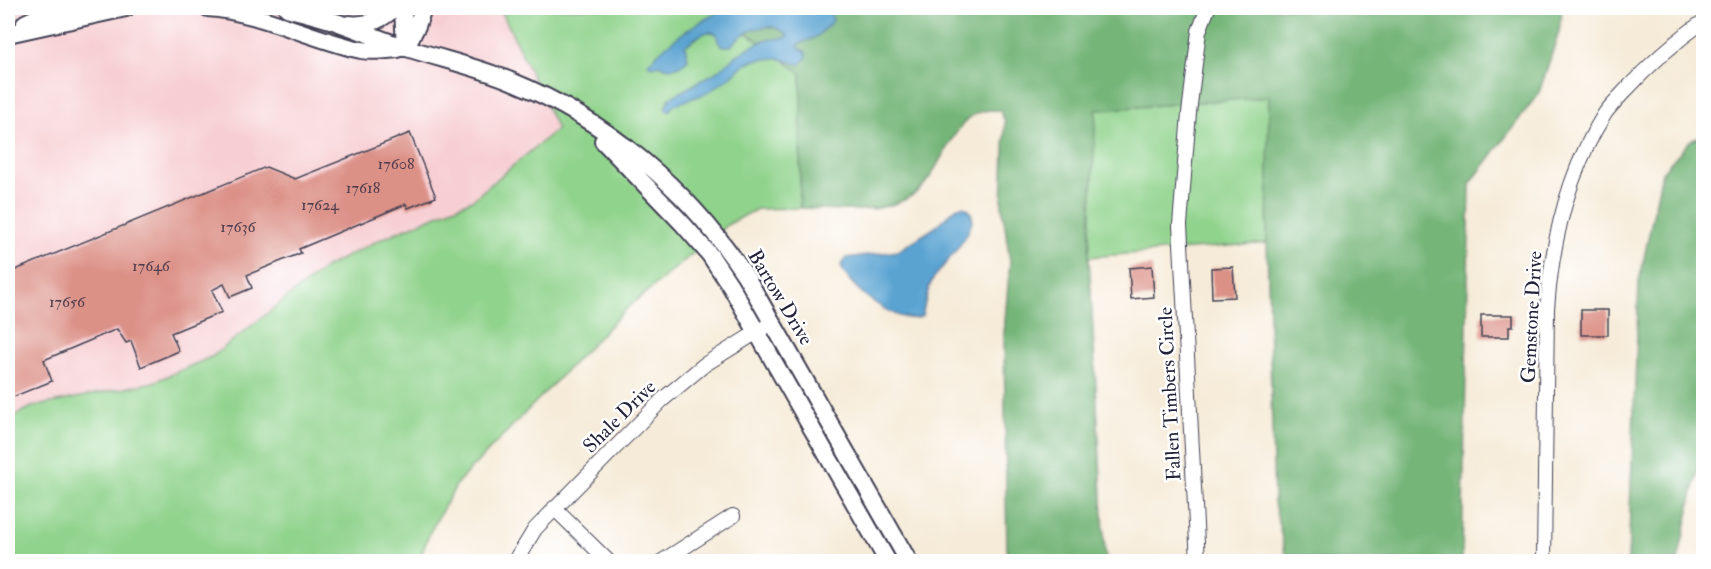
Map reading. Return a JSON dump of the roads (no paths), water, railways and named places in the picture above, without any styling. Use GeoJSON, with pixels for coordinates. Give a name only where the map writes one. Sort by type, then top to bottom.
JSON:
{"type":"FeatureCollection","features":[{"type":"Feature","properties":{"kind":"street"},"geometry":{"type":"LineString","coordinates":[[8,33],[57,8]]}},
{"type":"Feature","properties":{"kind":"street"},"geometry":{"type":"LineString","coordinates":[[8,33],[126,8]]}},
{"type":"Feature","properties":{"kind":"street"},"geometry":{"type":"LineString","coordinates":[[208,8],[265,21],[363,50],[405,48]]}},
{"type":"Feature","properties":{"kind":"street"},"geometry":{"type":"LineString","coordinates":[[286,8],[341,24],[405,48]]}},
{"type":"Feature","properties":{"kind":"street"},"geometry":{"type":"LineString","coordinates":[[341,24],[363,26],[380,19],[394,8]]}},
{"type":"Feature","properties":{"kind":"street"},"geometry":{"type":"LineString","coordinates":[[403,8],[405,48]]}},
{"type":"Feature","properties":{"kind":"street"},"geometry":{"type":"LineString","coordinates":[[405,48],[417,26],[423,8]]}},
{"type":"Feature","properties":{"kind":"street","name":"Fallen Timbers Circle"},"geometry":{"type":"LineString","coordinates":[[1198,561],[1180,225],[1196,55],[1199,32],[1208,8]]}},
{"type":"Feature","properties":{"kind":"street","name":"Gemstone Drive"},"geometry":{"type":"LineString","coordinates":[[1544,561],[1547,309],[1550,268],[1559,221],[1577,167],[1605,113],[1643,71],[1704,21]]}},
{"type":"Feature","properties":{"kind":"street","name":"Bartow Drive"},"geometry":{"type":"LineString","coordinates":[[405,48],[497,75],[559,102],[615,138],[694,208],[724,242],[773,322],[909,561]]}},
{"type":"Feature","properties":{"kind":"street","name":"Bartow Drive"},"geometry":{"type":"LineString","coordinates":[[559,102],[610,147],[710,255],[888,561]]}},
{"type":"Feature","properties":{"kind":"street","name":"Shale Drive"},"geometry":{"type":"LineString","coordinates":[[515,561],[535,529],[554,508],[681,383],[704,365],[773,322]]}},
{"type":"Feature","properties":{"kind":"street"},"geometry":{"type":"LineString","coordinates":[[554,508],[609,561]]}},
{"type":"Feature","properties":{"kind":"street"},"geometry":{"type":"LineString","coordinates":[[661,561],[733,516]]}},
{"type":"Feature","properties":{"kind":"water"},"geometry":{"type":"Polygon","coordinates":[[[726,8],[829,8],[833,21],[816,37],[799,44],[798,47],[806,52],[807,57],[800,65],[778,58],[755,60],[742,66],[732,76],[707,93],[674,105],[669,111],[665,108],[670,98],[718,71],[734,57],[765,40],[788,36],[775,28],[759,28],[743,35],[731,46],[723,46],[718,42],[717,34],[709,32],[700,35],[685,46],[688,59],[679,66],[652,67],[648,64],[684,32],[726,8]]]}},
{"type":"Feature","properties":{"kind":"water"},"geometry":{"type":"Polygon","coordinates":[[[962,206],[970,211],[972,220],[969,230],[933,279],[922,316],[913,318],[888,311],[863,294],[845,274],[841,265],[846,258],[898,251],[934,228],[956,208],[962,206]]]}}]}
